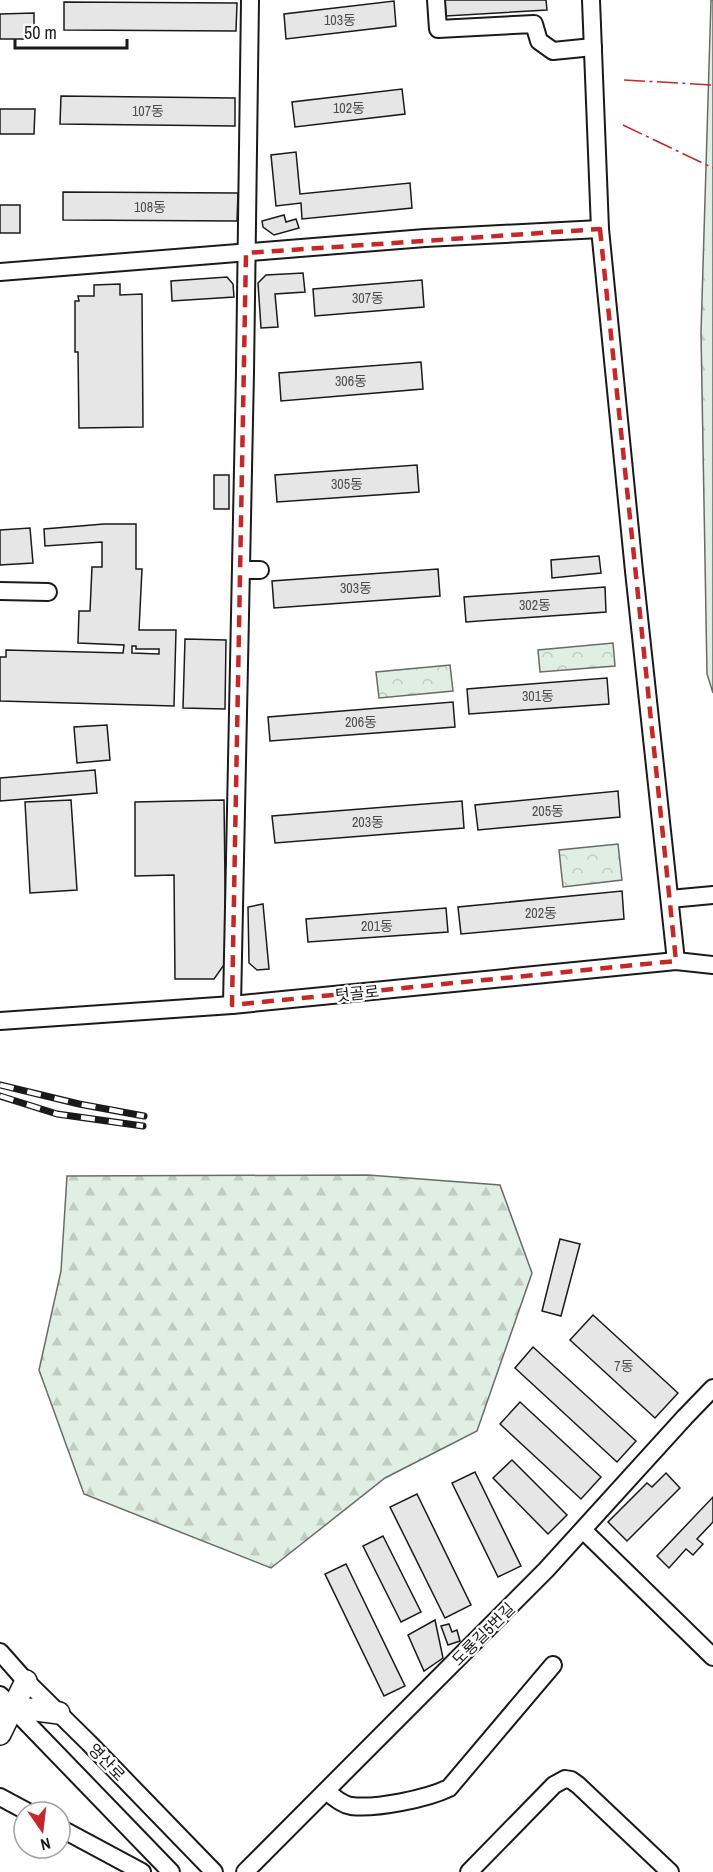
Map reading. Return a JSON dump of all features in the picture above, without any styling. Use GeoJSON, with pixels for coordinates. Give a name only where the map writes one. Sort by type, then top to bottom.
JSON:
{"type":"FeatureCollection","features":[{"type":"Feature","properties":{"kind":"main road"},"geometry":{"type":"LineString","coordinates":[[0,1734],[3,1708],[26,1681]]}},
{"type":"Feature","properties":{"kind":"main road"},"geometry":{"type":"LineString","coordinates":[[3,1708],[59,1713]]}},
{"type":"Feature","properties":{"kind":"street"},"geometry":{"type":"LineString","coordinates":[[232,1005],[245,384],[250,0]]}},
{"type":"Feature","properties":{"kind":"street"},"geometry":{"type":"LineString","coordinates":[[436,0],[438,29],[534,24],[539,41],[553,51],[593,47]]}},
{"type":"Feature","properties":{"kind":"street"},"geometry":{"type":"LineString","coordinates":[[591,0],[600,228],[676,962]]}},
{"type":"Feature","properties":{"kind":"street"},"geometry":{"type":"LineString","coordinates":[[0,272],[425,238],[600,228]]}},
{"type":"Feature","properties":{"kind":"street"},"geometry":{"type":"LineString","coordinates":[[241,570],[261,570]]}},
{"type":"Feature","properties":{"kind":"street"},"geometry":{"type":"LineString","coordinates":[[0,591],[48,592]]}},
{"type":"Feature","properties":{"kind":"street"},"geometry":{"type":"LineString","coordinates":[[670,899],[713,895]]}},
{"type":"Feature","properties":{"kind":"street","name":"텃골로"},"geometry":{"type":"LineString","coordinates":[[0,1021],[232,1005],[676,962],[713,965]]}},
{"type":"Feature","properties":{"kind":"street","name":"도룡길5번길"},"geometry":{"type":"LineString","coordinates":[[245,1872],[546,1570],[713,1388]]}},
{"type":"Feature","properties":{"kind":"street"},"geometry":{"type":"LineString","coordinates":[[583,1530],[713,1657]]}},
{"type":"Feature","properties":{"kind":"street","name":"영산로"},"geometry":{"type":"LineString","coordinates":[[0,1652],[214,1872]]}},
{"type":"Feature","properties":{"kind":"street"},"geometry":{"type":"LineString","coordinates":[[327,1791],[338,1801],[350,1806],[426,1797],[449,1788],[553,1665]]}},
{"type":"Feature","properties":{"kind":"street","name":"영산로"},"geometry":{"type":"LineString","coordinates":[[3,1708],[171,1872]]}},
{"type":"Feature","properties":{"kind":"street"},"geometry":{"type":"LineString","coordinates":[[469,1872],[554,1785],[565,1779],[578,1785],[670,1872]]}},
{"type":"Feature","properties":{"kind":"street"},"geometry":{"type":"LineString","coordinates":[[72,1834],[142,1872]]}},
{"type":"Feature","properties":{"kind":"highlighted area"},"geometry":{"type":"Polygon","coordinates":[[[600,229],[676,961],[232,1005],[246,253],[600,229]]]}},
{"type":"Feature","properties":{"kind":"green space"},"geometry":{"type":"Polygon","coordinates":[[[711,0],[713,0],[713,693],[707,674],[701,333],[711,0]]]}},
{"type":"Feature","properties":{"kind":"green space"},"geometry":{"type":"Polygon","coordinates":[[[613,643],[615,666],[540,672],[538,650],[613,643]]]}},
{"type":"Feature","properties":{"kind":"green space"},"geometry":{"type":"Polygon","coordinates":[[[450,665],[453,691],[379,698],[376,672],[450,665]]]}},
{"type":"Feature","properties":{"kind":"green space"},"geometry":{"type":"Polygon","coordinates":[[[618,844],[622,880],[563,887],[559,850],[618,844]]]}},
{"type":"Feature","properties":{"kind":"green space"},"geometry":{"type":"Polygon","coordinates":[[[368,1175],[500,1185],[532,1273],[477,1431],[385,1478],[271,1568],[84,1494],[39,1370],[61,1271],[67,1176],[368,1175]]]}},
{"type":"Feature","properties":{"kind":"building"},"geometry":{"type":"Polygon","coordinates":[[[445,0],[546,0],[547,10],[446,16],[445,0]]]}},
{"type":"Feature","properties":{"kind":"building"},"geometry":{"type":"Polygon","coordinates":[[[394,1],[396,26],[286,39],[284,14],[394,1]]]}},
{"type":"Feature","properties":{"kind":"building"},"geometry":{"type":"Polygon","coordinates":[[[64,2],[237,3],[236,31],[64,30],[64,2]]]}},
{"type":"Feature","properties":{"kind":"building"},"geometry":{"type":"Polygon","coordinates":[[[34,13],[34,39],[0,39],[0,14],[34,13]]]}},
{"type":"Feature","properties":{"kind":"building"},"geometry":{"type":"Polygon","coordinates":[[[402,89],[405,114],[295,127],[292,102],[402,89]]]}},
{"type":"Feature","properties":{"kind":"building"},"geometry":{"type":"Polygon","coordinates":[[[61,96],[235,98],[235,126],[60,124],[61,96]]]}},
{"type":"Feature","properties":{"kind":"building"},"geometry":{"type":"Polygon","coordinates":[[[0,109],[35,109],[34,134],[0,134],[0,109]]]}},
{"type":"Feature","properties":{"kind":"building"},"geometry":{"type":"Polygon","coordinates":[[[296,152],[300,194],[410,183],[412,208],[302,219],[301,203],[276,206],[271,155],[296,152]]]}},
{"type":"Feature","properties":{"kind":"building"},"geometry":{"type":"Polygon","coordinates":[[[63,192],[238,193],[237,221],[63,220],[63,192]]]}},
{"type":"Feature","properties":{"kind":"building"},"geometry":{"type":"Polygon","coordinates":[[[0,205],[20,205],[20,233],[0,233],[0,205]]]}},
{"type":"Feature","properties":{"kind":"building"},"geometry":{"type":"Polygon","coordinates":[[[284,215],[286,222],[296,219],[299,228],[274,235],[263,227],[262,221],[284,215]]]}},
{"type":"Feature","properties":{"kind":"building"},"geometry":{"type":"Polygon","coordinates":[[[303,273],[305,292],[275,294],[278,327],[261,328],[258,283],[266,275],[303,273]]]}},
{"type":"Feature","properties":{"kind":"building"},"geometry":{"type":"Polygon","coordinates":[[[227,277],[233,284],[234,297],[172,301],[171,281],[227,277]]]}},
{"type":"Feature","properties":{"kind":"building"},"geometry":{"type":"Polygon","coordinates":[[[422,280],[424,307],[315,316],[313,289],[422,280]]]}},
{"type":"Feature","properties":{"kind":"building"},"geometry":{"type":"Polygon","coordinates":[[[120,284],[120,295],[142,294],[143,427],[79,428],[75,301],[79,301],[78,296],[94,296],[94,285],[120,284]]]}},
{"type":"Feature","properties":{"kind":"building"},"geometry":{"type":"Polygon","coordinates":[[[421,362],[423,389],[281,401],[279,373],[421,362]]]}},
{"type":"Feature","properties":{"kind":"building"},"geometry":{"type":"Polygon","coordinates":[[[417,465],[419,492],[277,502],[275,475],[417,465]]]}},
{"type":"Feature","properties":{"kind":"building"},"geometry":{"type":"Polygon","coordinates":[[[214,475],[229,475],[229,509],[214,509],[214,475]]]}},
{"type":"Feature","properties":{"kind":"building"},"geometry":{"type":"Polygon","coordinates":[[[136,524],[136,569],[142,569],[139,630],[176,630],[174,706],[0,701],[0,657],[6,657],[6,650],[123,653],[124,645],[78,643],[79,611],[90,611],[92,567],[102,567],[102,542],[45,546],[44,529],[136,524]],[[132,646],[132,653],[159,654],[159,649],[136,649],[136,646],[132,646]]]}},
{"type":"Feature","properties":{"kind":"building"},"geometry":{"type":"Polygon","coordinates":[[[30,528],[33,563],[0,565],[0,530],[30,528]]]}},
{"type":"Feature","properties":{"kind":"building"},"geometry":{"type":"Polygon","coordinates":[[[599,556],[601,573],[552,578],[551,560],[599,556]]]}},
{"type":"Feature","properties":{"kind":"building"},"geometry":{"type":"Polygon","coordinates":[[[438,569],[440,596],[274,608],[272,581],[438,569]]]}},
{"type":"Feature","properties":{"kind":"building"},"geometry":{"type":"Polygon","coordinates":[[[605,587],[606,612],[466,622],[464,597],[605,587]]]}},
{"type":"Feature","properties":{"kind":"building"},"geometry":{"type":"Polygon","coordinates":[[[185,639],[226,640],[225,709],[183,708],[185,639]]]}},
{"type":"Feature","properties":{"kind":"building"},"geometry":{"type":"Polygon","coordinates":[[[607,678],[609,704],[469,714],[467,689],[607,678]]]}},
{"type":"Feature","properties":{"kind":"building"},"geometry":{"type":"Polygon","coordinates":[[[453,702],[455,727],[270,741],[268,717],[453,702]]]}},
{"type":"Feature","properties":{"kind":"building"},"geometry":{"type":"Polygon","coordinates":[[[107,725],[110,760],[77,763],[74,727],[107,725]]]}},
{"type":"Feature","properties":{"kind":"building"},"geometry":{"type":"Polygon","coordinates":[[[95,770],[97,793],[0,801],[0,778],[95,770]]]}},
{"type":"Feature","properties":{"kind":"building"},"geometry":{"type":"Polygon","coordinates":[[[618,791],[620,817],[478,830],[475,805],[618,791]]]}},
{"type":"Feature","properties":{"kind":"building"},"geometry":{"type":"Polygon","coordinates":[[[71,800],[77,890],[30,893],[25,802],[71,800]]]}},
{"type":"Feature","properties":{"kind":"building"},"geometry":{"type":"Polygon","coordinates":[[[224,800],[226,962],[214,979],[175,979],[174,875],[135,876],[135,802],[224,800]]]}},
{"type":"Feature","properties":{"kind":"building"},"geometry":{"type":"Polygon","coordinates":[[[462,801],[464,828],[275,843],[272,816],[462,801]]]}},
{"type":"Feature","properties":{"kind":"building"},"geometry":{"type":"Polygon","coordinates":[[[622,891],[624,919],[461,934],[458,907],[622,891]]]}},
{"type":"Feature","properties":{"kind":"building"},"geometry":{"type":"Polygon","coordinates":[[[263,904],[269,969],[257,970],[249,963],[248,907],[263,904]]]}},
{"type":"Feature","properties":{"kind":"building"},"geometry":{"type":"Polygon","coordinates":[[[446,908],[448,932],[308,942],[306,919],[446,908]]]}},
{"type":"Feature","properties":{"kind":"building"},"geometry":{"type":"Polygon","coordinates":[[[560,1239],[580,1244],[561,1316],[542,1311],[560,1239]]]}},
{"type":"Feature","properties":{"kind":"building"},"geometry":{"type":"Polygon","coordinates":[[[593,1315],[678,1393],[655,1418],[570,1340],[593,1315]]]}},
{"type":"Feature","properties":{"kind":"building"},"geometry":{"type":"Polygon","coordinates":[[[533,1347],[636,1441],[617,1462],[515,1368],[533,1347]]]}},
{"type":"Feature","properties":{"kind":"building"},"geometry":{"type":"Polygon","coordinates":[[[520,1402],[601,1477],[581,1499],[500,1424],[520,1402]]]}},
{"type":"Feature","properties":{"kind":"building"},"geometry":{"type":"Polygon","coordinates":[[[512,1460],[567,1515],[548,1534],[493,1478],[512,1460]]]}},
{"type":"Feature","properties":{"kind":"building"},"geometry":{"type":"Polygon","coordinates":[[[475,1472],[521,1566],[498,1577],[452,1483],[475,1472]]]}},
{"type":"Feature","properties":{"kind":"building"},"geometry":{"type":"Polygon","coordinates":[[[666,1473],[680,1488],[627,1541],[608,1522],[647,1483],[652,1487],[666,1473]]]}},
{"type":"Feature","properties":{"kind":"building"},"geometry":{"type":"Polygon","coordinates":[[[417,1494],[471,1605],[445,1618],[390,1507],[417,1494]]]}},
{"type":"Feature","properties":{"kind":"building"},"geometry":{"type":"Polygon","coordinates":[[[713,1497],[713,1522],[697,1539],[703,1544],[693,1555],[686,1549],[669,1568],[657,1556],[713,1497]]]}},
{"type":"Feature","properties":{"kind":"building"},"geometry":{"type":"Polygon","coordinates":[[[383,1536],[421,1612],[401,1622],[363,1546],[383,1536]]]}},
{"type":"Feature","properties":{"kind":"building"},"geometry":{"type":"Polygon","coordinates":[[[346,1564],[405,1686],[384,1696],[325,1574],[346,1564]]]}},
{"type":"Feature","properties":{"kind":"building"},"geometry":{"type":"Polygon","coordinates":[[[435,1620],[443,1658],[424,1671],[408,1635],[435,1620]]]}},
{"type":"Feature","properties":{"kind":"building"},"geometry":{"type":"Polygon","coordinates":[[[449,1624],[452,1632],[457,1630],[460,1641],[448,1645],[441,1626],[449,1624]]]}},
{"type":"Feature","properties":{"kind":"railway"},"geometry":{"type":"LineString","coordinates":[[0,1085],[79,1104],[144,1116]]}},
{"type":"Feature","properties":{"kind":"railway"},"geometry":{"type":"LineString","coordinates":[[0,1096],[57,1114],[143,1126]]}},
{"type":"Feature","properties":{"kind":"power"},"geometry":{"type":"LineString","coordinates":[[624,80],[713,85]]}},
{"type":"Feature","properties":{"kind":"power"},"geometry":{"type":"LineString","coordinates":[[623,125],[713,168]]}}]}
